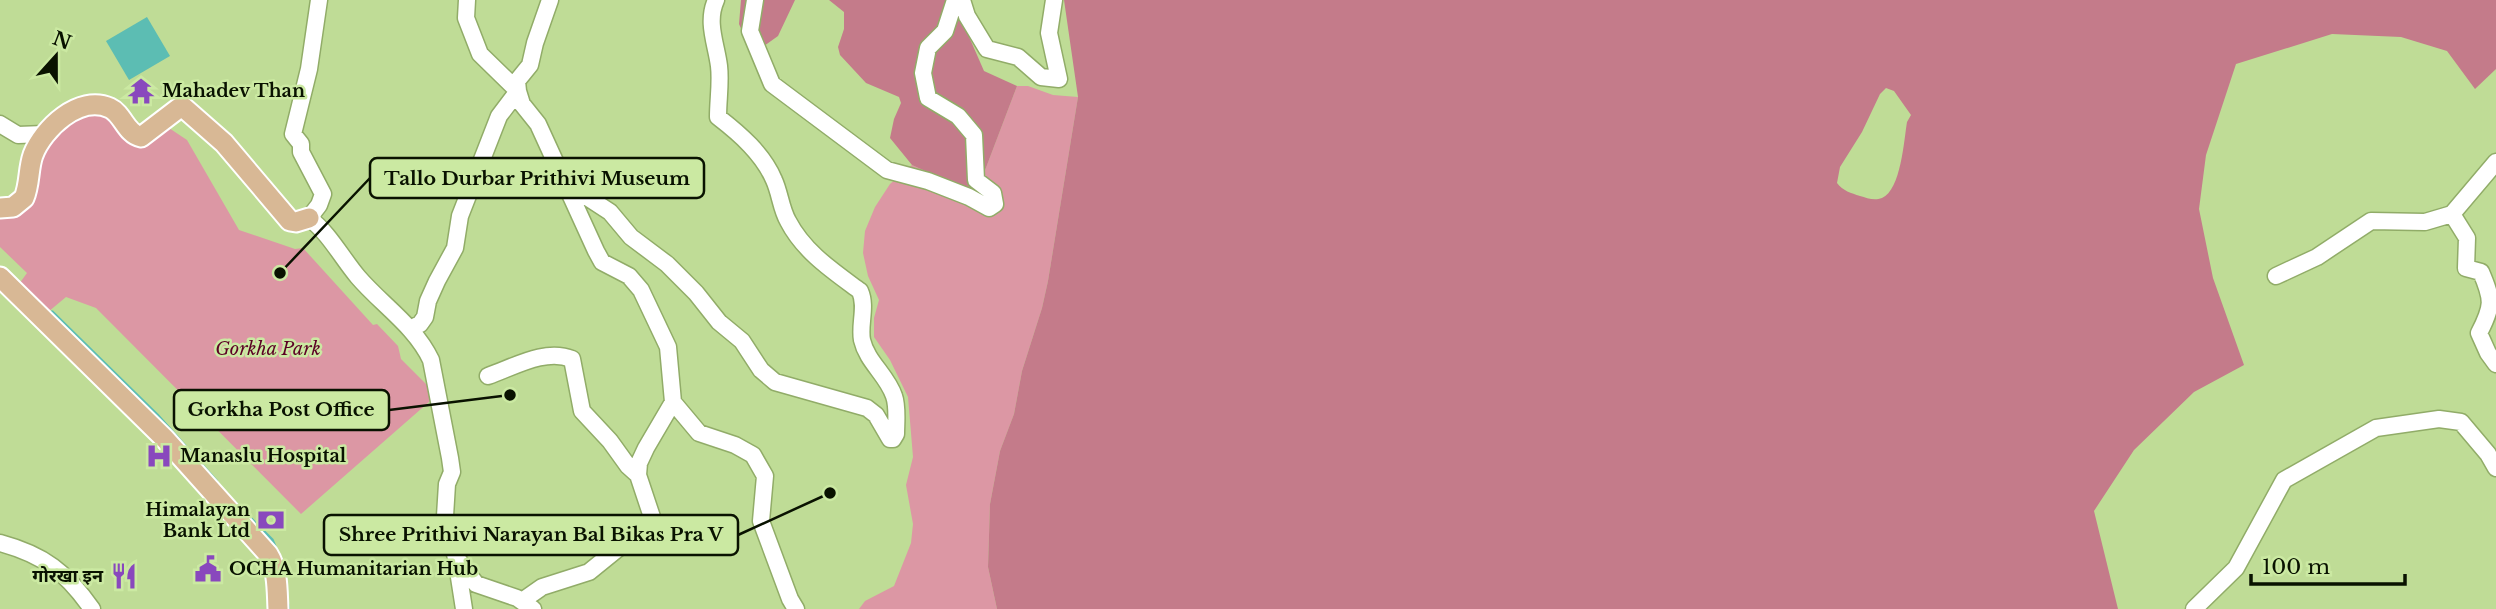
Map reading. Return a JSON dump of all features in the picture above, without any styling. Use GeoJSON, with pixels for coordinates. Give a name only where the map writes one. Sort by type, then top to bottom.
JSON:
{"type":"FeatureCollection","features":[{"type":"Feature","properties":{"kind":"main road"},"geometry":{"type":"LineString","coordinates":[[0,208],[13,206],[24,198],[31,162],[44,134],[73,110],[95,105],[106,106],[114,110],[132,134],[141,137],[183,107],[224,143],[290,221],[309,218]]}},
{"type":"Feature","properties":{"kind":"main road"},"geometry":{"type":"LineString","coordinates":[[0,277],[165,439],[268,554],[277,586],[278,609]]}},
{"type":"Feature","properties":{"kind":"street"},"geometry":{"type":"LineString","coordinates":[[319,0],[309,69],[293,134],[323,194],[309,218],[318,225],[361,280],[410,329],[425,347],[431,360],[452,472],[447,484],[445,516],[456,558],[464,609]]}},
{"type":"Feature","properties":{"kind":"street"},"geometry":{"type":"LineString","coordinates":[[467,0],[466,18],[480,54],[518,91]]}},
{"type":"Feature","properties":{"kind":"street"},"geometry":{"type":"LineString","coordinates":[[550,0],[534,43],[530,65],[517,81],[522,104],[538,124],[603,262],[629,276],[641,290],[668,346],[673,402],[699,433],[753,455],[765,476],[761,521],[796,609]]}},
{"type":"Feature","properties":{"kind":"street"},"geometry":{"type":"LineString","coordinates":[[567,184],[610,212],[631,237],[667,264],[696,293],[719,322],[743,341],[761,370],[775,382],[867,408],[876,415],[890,439],[893,439],[896,434],[895,397],[882,373],[867,356],[862,337],[864,299],[860,291],[814,256],[787,221],[774,180],[753,148],[718,117],[719,68],[711,12],[716,0]]}},
{"type":"Feature","properties":{"kind":"street"},"geometry":{"type":"LineString","coordinates":[[755,0],[750,31],[772,84],[887,170],[928,181],[989,208],[995,204],[993,194],[976,180],[974,135],[958,116],[928,98],[923,73],[928,48],[945,31],[955,0]]}},
{"type":"Feature","properties":{"kind":"street"},"geometry":{"type":"LineString","coordinates":[[962,0],[967,16],[988,49],[1018,57],[1041,77],[1059,79],[1049,33],[1054,0]]}},
{"type":"Feature","properties":{"kind":"street"},"geometry":{"type":"LineString","coordinates":[[410,329],[420,324],[425,317],[428,301],[455,248],[460,216],[499,116],[518,91]]}},
{"type":"Feature","properties":{"kind":"street"},"geometry":{"type":"LineString","coordinates":[[0,124],[18,135],[26,146],[31,162]]}},
{"type":"Feature","properties":{"kind":"street"},"geometry":{"type":"LineString","coordinates":[[18,135],[44,134]]}},
{"type":"Feature","properties":{"kind":"street"},"geometry":{"type":"LineString","coordinates":[[2276,276],[2317,257],[2371,221],[2425,222],[2452,214],[2496,162]]}},
{"type":"Feature","properties":{"kind":"street"},"geometry":{"type":"LineString","coordinates":[[2452,214],[2467,238],[2466,268],[2481,272],[2489,291],[2491,309],[2479,333],[2496,364]]}},
{"type":"Feature","properties":{"kind":"street"},"geometry":{"type":"LineString","coordinates":[[488,376],[544,356],[561,354],[572,359],[582,411],[638,475]]}},
{"type":"Feature","properties":{"kind":"street"},"geometry":{"type":"LineString","coordinates":[[456,558],[476,584],[527,605],[542,587],[589,572],[648,528],[652,517],[638,475],[639,463],[673,402]]}},
{"type":"Feature","properties":{"kind":"street"},"geometry":{"type":"LineString","coordinates":[[2194,609],[2236,568],[2284,480],[2376,428],[2439,419],[2461,422],[2488,454],[2496,468]]}},
{"type":"Feature","properties":{"kind":"street"},"geometry":{"type":"LineString","coordinates":[[0,543],[38,557],[63,572],[92,609]]}},
{"type":"Feature","properties":{"kind":"green space"},"geometry":{"type":"Polygon","coordinates":[[[1017,86],[1028,86],[1053,95],[1078,97],[1048,281],[1022,371],[1014,414],[1000,451],[990,504],[988,567],[997,609],[859,609],[865,601],[894,586],[911,543],[913,524],[906,485],[913,457],[908,397],[890,360],[874,337],[874,318],[879,300],[868,276],[863,253],[865,231],[875,207],[890,184],[912,165],[976,194],[1017,86]]]}},
{"type":"Feature","properties":{"kind":"green space","name":"Gorkha Park"},"geometry":{"type":"Polygon","coordinates":[[[103,112],[139,146],[169,128],[187,140],[239,230],[295,249],[303,248],[373,325],[377,324],[398,346],[401,359],[437,395],[301,514],[96,308],[66,297],[48,312],[19,284],[27,273],[0,247],[0,214],[28,210],[36,187],[43,147],[67,123],[82,116],[103,112]]]}},
{"type":"Feature","properties":{"kind":"shaded area"},"geometry":{"type":"Polygon","coordinates":[[[741,0],[795,0],[778,36],[764,46],[747,42],[739,24],[741,0]]]}},
{"type":"Feature","properties":{"kind":"shaded area"},"geometry":{"type":"Polygon","coordinates":[[[829,0],[953,0],[984,71],[1017,86],[976,194],[912,165],[890,138],[901,103],[899,97],[866,83],[840,55],[838,47],[844,29],[844,12],[829,0]]]}},
{"type":"Feature","properties":{"kind":"shaded area"},"geometry":{"type":"Polygon","coordinates":[[[1064,0],[2496,0],[2496,69],[2475,89],[2447,51],[2401,37],[2332,34],[2236,64],[2206,155],[2199,209],[2213,278],[2244,365],[2194,392],[2134,450],[2094,511],[2118,609],[997,609],[988,567],[990,504],[1000,451],[1014,414],[1022,371],[1048,281],[1078,97],[1064,0]],[[1886,88],[1880,94],[1862,132],[1840,167],[1837,183],[1847,191],[1879,199],[1894,185],[1907,122],[1911,115],[1894,91],[1886,88]]]}},
{"type":"Feature","properties":{"kind":"water"},"geometry":{"type":"Polygon","coordinates":[[[147,17],[170,56],[129,80],[106,41],[147,17]]]}},
{"type":"Feature","properties":{"kind":"waterway"},"geometry":{"type":"LineString","coordinates":[[52,312],[157,415],[216,481]]}},
{"type":"Feature","properties":{"kind":"waterway"},"geometry":{"type":"LineString","coordinates":[[235,503],[272,540],[277,552]]}},
{"type":"Feature","properties":{"kind":"waterway"},"geometry":{"type":"LineString","coordinates":[[282,562],[288,609]]}},
{"type":"Feature","properties":{"kind":"place","name":"Mahadev Than"},"geometry":{"type":"Point","coordinates":[141,91]}},
{"type":"Feature","properties":{"kind":"place","name":"Tallo Durbar Prithivi Museum"},"geometry":{"type":"Point","coordinates":[280,273]}},
{"type":"Feature","properties":{"kind":"place","name":"Gorkha Post Office"},"geometry":{"type":"Point","coordinates":[510,395]}},
{"type":"Feature","properties":{"kind":"place","name":"Manaslu Hospital"},"geometry":{"type":"Point","coordinates":[159,456]}},
{"type":"Feature","properties":{"kind":"place","name":"Shree Prithivi Narayan Bal Bikas Pra V"},"geometry":{"type":"Point","coordinates":[830,493]}},
{"type":"Feature","properties":{"kind":"place","name":"Himalayan Bank Ltd"},"geometry":{"type":"Point","coordinates":[271,520]}},
{"type":"Feature","properties":{"kind":"place","name":"OCHA Humanitarian Hub"},"geometry":{"type":"Point","coordinates":[208,569]}},
{"type":"Feature","properties":{"kind":"place","name":"गोरखा इन"},"geometry":{"type":"Point","coordinates":[124,576]}}]}
